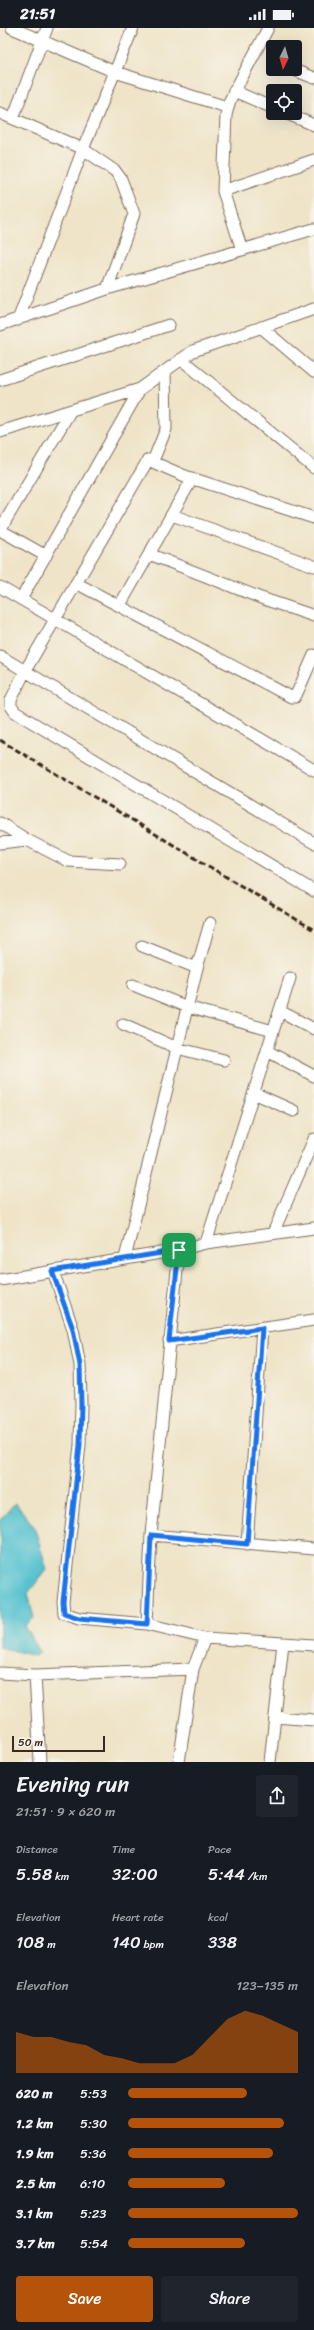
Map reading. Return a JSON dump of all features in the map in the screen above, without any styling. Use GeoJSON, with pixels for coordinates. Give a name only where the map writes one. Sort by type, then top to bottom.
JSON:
{"type":"FeatureCollection","features":[{"type":"Feature","properties":{"kind":"street"},"geometry":{"type":"LineString","coordinates":[[12,28],[115,72],[227,107]]}},
{"type":"Feature","properties":{"kind":"street"},"geometry":{"type":"LineString","coordinates":[[13,118],[47,28]]}},
{"type":"Feature","properties":{"kind":"street"},"geometry":{"type":"LineString","coordinates":[[18,320],[83,149],[133,28]]}},
{"type":"Feature","properties":{"kind":"street"},"geometry":{"type":"LineString","coordinates":[[242,250],[223,190],[227,107],[268,28]]}},
{"type":"Feature","properties":{"kind":"street"},"geometry":{"type":"LineString","coordinates":[[302,73],[314,78]]}},
{"type":"Feature","properties":{"kind":"street"},"geometry":{"type":"LineString","coordinates":[[234,91],[266,105]]}},
{"type":"Feature","properties":{"kind":"street"},"geometry":{"type":"LineString","coordinates":[[0,114],[13,118],[83,149],[118,174],[134,209],[133,219],[107,289]]}},
{"type":"Feature","properties":{"kind":"street"},"geometry":{"type":"LineString","coordinates":[[302,120],[314,125]]}},
{"type":"Feature","properties":{"kind":"street"},"geometry":{"type":"LineString","coordinates":[[223,190],[314,160]]}},
{"type":"Feature","properties":{"kind":"street"},"geometry":{"type":"LineString","coordinates":[[0,325],[107,289],[314,229]]}},
{"type":"Feature","properties":{"kind":"street"},"geometry":{"type":"LineString","coordinates":[[0,432],[140,389],[193,351],[314,309]]}},
{"type":"Feature","properties":{"kind":"street"},"geometry":{"type":"LineString","coordinates":[[0,380],[169,325]]}},
{"type":"Feature","properties":{"kind":"street"},"geometry":{"type":"LineString","coordinates":[[261,327],[314,372]]}},
{"type":"Feature","properties":{"kind":"street"},"geometry":{"type":"LineString","coordinates":[[181,359],[314,468]]}},
{"type":"Feature","properties":{"kind":"street"},"geometry":{"type":"LineString","coordinates":[[153,461],[166,429],[165,371]]}},
{"type":"Feature","properties":{"kind":"street"},"geometry":{"type":"LineString","coordinates":[[21,599],[140,389]]}},
{"type":"Feature","properties":{"kind":"street"},"geometry":{"type":"LineString","coordinates":[[46,556],[0,530],[71,410]]}},
{"type":"Feature","properties":{"kind":"street"},"geometry":{"type":"LineString","coordinates":[[314,518],[192,479],[148,460],[25,671],[11,700],[11,706],[15,712],[314,891]]}},
{"type":"Feature","properties":{"kind":"street"},"geometry":{"type":"LineString","coordinates":[[120,605],[192,479]]}},
{"type":"Feature","properties":{"kind":"street"},"geometry":{"type":"LineString","coordinates":[[172,515],[314,566]]}},
{"type":"Feature","properties":{"kind":"street"},"geometry":{"type":"LineString","coordinates":[[149,554],[261,598],[314,616]]}},
{"type":"Feature","properties":{"kind":"street"},"geometry":{"type":"LineString","coordinates":[[76,583],[291,697],[297,693],[314,655]]}},
{"type":"Feature","properties":{"kind":"street"},"geometry":{"type":"LineString","coordinates":[[0,587],[314,770]]}},
{"type":"Feature","properties":{"kind":"street"},"geometry":{"type":"LineString","coordinates":[[0,656],[314,843]]}},
{"type":"Feature","properties":{"kind":"street"},"geometry":{"type":"LineString","coordinates":[[0,823],[27,840],[68,861],[120,864]]}},
{"type":"Feature","properties":{"kind":"street"},"geometry":{"type":"LineString","coordinates":[[0,843],[27,840]]}},
{"type":"Feature","properties":{"kind":"street"},"geometry":{"type":"LineString","coordinates":[[125,1258],[187,1007],[210,924]]}},
{"type":"Feature","properties":{"kind":"street"},"geometry":{"type":"LineString","coordinates":[[142,946],[197,968]]}},
{"type":"Feature","properties":{"kind":"street"},"geometry":{"type":"LineString","coordinates":[[206,1243],[290,978]]}},
{"type":"Feature","properties":{"kind":"street"},"geometry":{"type":"LineString","coordinates":[[133,985],[187,1007],[273,1031]]}},
{"type":"Feature","properties":{"kind":"street"},"geometry":{"type":"LineString","coordinates":[[280,1011],[314,1029]]}},
{"type":"Feature","properties":{"kind":"street"},"geometry":{"type":"LineString","coordinates":[[122,1024],[177,1048],[224,1060]]}},
{"type":"Feature","properties":{"kind":"street"},"geometry":{"type":"LineString","coordinates":[[267,1051],[314,1076]]}},
{"type":"Feature","properties":{"kind":"street"},"geometry":{"type":"LineString","coordinates":[[254,1092],[294,1111]]}},
{"type":"Feature","properties":{"kind":"street"},"geometry":{"type":"LineString","coordinates":[[273,1233],[314,1139]]}},
{"type":"Feature","properties":{"kind":"street"},"geometry":{"type":"LineString","coordinates":[[0,1280],[179,1250],[206,1243],[313,1226]]}},
{"type":"Feature","properties":{"kind":"street"},"geometry":{"type":"LineString","coordinates":[[147,1624],[151,1535],[179,1250]]}},
{"type":"Feature","properties":{"kind":"street"},"geometry":{"type":"LineString","coordinates":[[52,1271],[73,1329],[80,1365],[80,1445],[63,1602],[64,1613],[79,1618],[147,1624],[205,1638],[314,1645]]}},
{"type":"Feature","properties":{"kind":"street"},"geometry":{"type":"LineString","coordinates":[[169,1341],[314,1320]]}},
{"type":"Feature","properties":{"kind":"street"},"geometry":{"type":"LineString","coordinates":[[247,1544],[262,1328]]}},
{"type":"Feature","properties":{"kind":"street"},"geometry":{"type":"LineString","coordinates":[[151,1535],[314,1549]]}},
{"type":"Feature","properties":{"kind":"street"},"geometry":{"type":"LineString","coordinates":[[179,1762],[194,1669],[205,1638]]}},
{"type":"Feature","properties":{"kind":"street"},"geometry":{"type":"LineString","coordinates":[[270,1762],[283,1643]]}},
{"type":"Feature","properties":{"kind":"street"},"geometry":{"type":"LineString","coordinates":[[0,1673],[35,1674],[194,1669]]}},
{"type":"Feature","properties":{"kind":"street"},"geometry":{"type":"LineString","coordinates":[[35,1674],[40,1762]]}},
{"type":"Feature","properties":{"kind":"street"},"geometry":{"type":"LineString","coordinates":[[275,1717],[314,1720]]}},
{"type":"Feature","properties":{"kind":"water"},"geometry":{"type":"Polygon","coordinates":[[[15,1503],[34,1526],[47,1569],[28,1593],[34,1618],[25,1626],[40,1652],[35,1656],[0,1647],[0,1520],[15,1503]]]}},
{"type":"Feature","properties":{"kind":"railway"},"geometry":{"type":"LineString","coordinates":[[0,740],[314,930]]}},
{"type":"Feature","properties":{"kind":"route"},"geometry":{"type":"LineString","coordinates":[[179,1250],[169,1341],[262,1328],[247,1544],[151,1535],[147,1624],[79,1618],[64,1613],[63,1602],[80,1445],[80,1365],[73,1329],[52,1271],[179,1250]]}}]}
